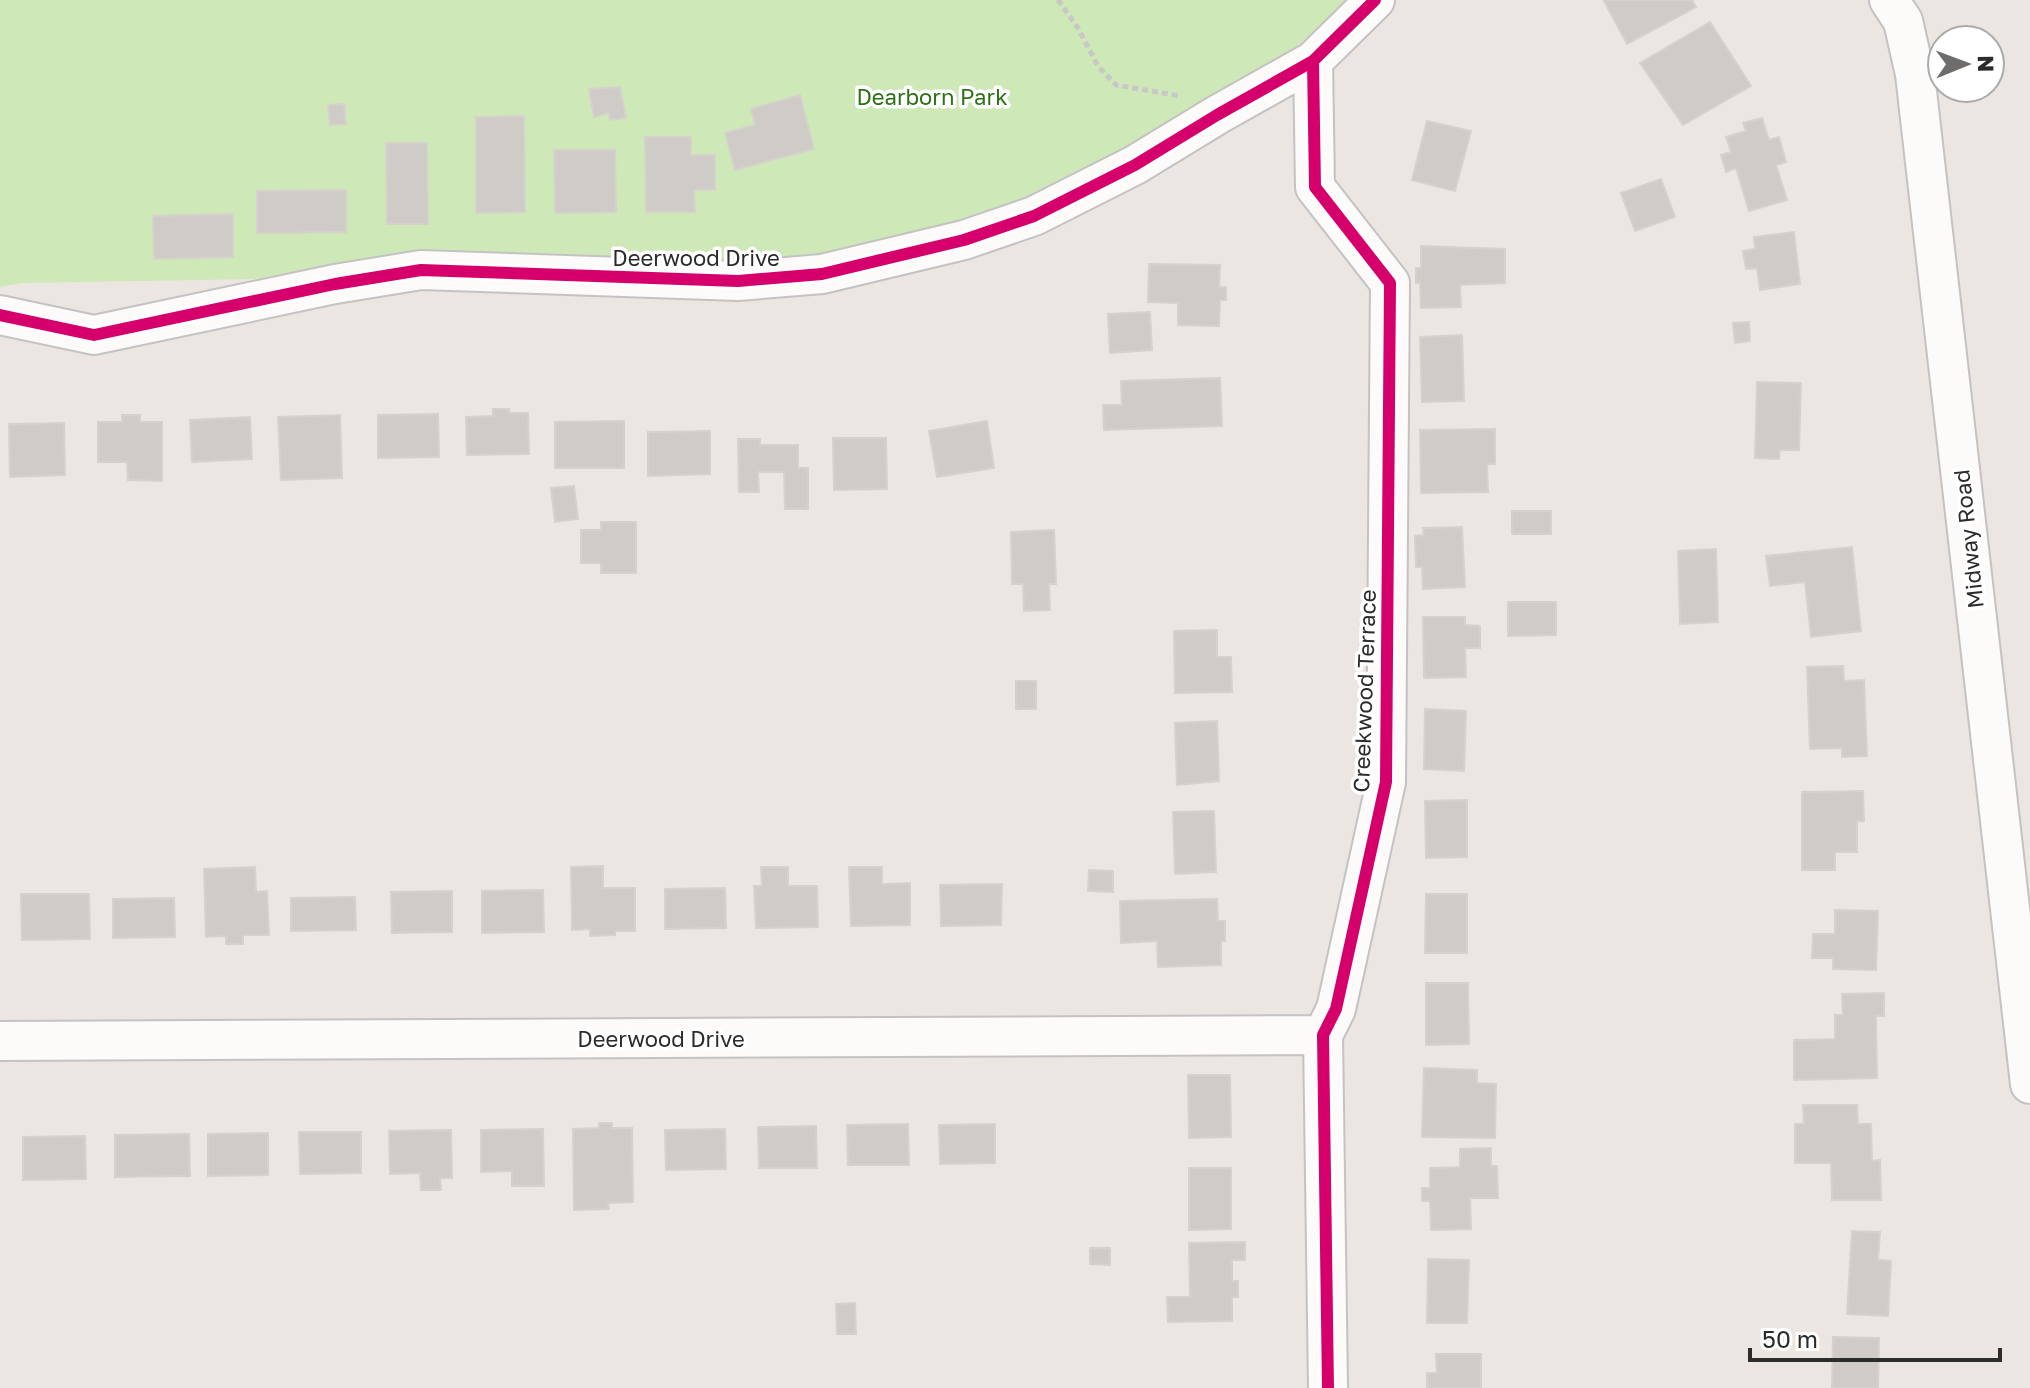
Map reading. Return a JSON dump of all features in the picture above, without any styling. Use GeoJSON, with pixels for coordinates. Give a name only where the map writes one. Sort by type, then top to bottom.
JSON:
{"type":"FeatureCollection","features":[{"type":"Feature","properties":{"kind":"street","name":"Deerwood Drive"},"geometry":{"type":"LineString","coordinates":[[0,315],[94,335],[335,284],[421,270],[738,281],[822,274],[964,240],[1034,216],[1135,165],[1313,61],[1375,0]]}},
{"type":"Feature","properties":{"kind":"street","name":"Midway Road"},"geometry":{"type":"LineString","coordinates":[[1889,0],[1903,21],[1915,74],[2030,1084]]}},
{"type":"Feature","properties":{"kind":"street","name":"Creekwood Terrace"},"geometry":{"type":"LineString","coordinates":[[1313,61],[1315,187],[1390,283],[1386,782],[1336,1009],[1323,1035],[1328,1388]]}},
{"type":"Feature","properties":{"kind":"street","name":"Deerwood Drive"},"geometry":{"type":"LineString","coordinates":[[0,1041],[1323,1035]]}},
{"type":"Feature","properties":{"kind":"path"},"geometry":{"type":"LineString","coordinates":[[1058,0],[1078,28],[1098,66],[1116,85],[1211,102],[1217,115]]}},
{"type":"Feature","properties":{"kind":"green space","name":"Dearborn Park"},"geometry":{"type":"Polygon","coordinates":[[[0,0],[1352,0],[1133,182],[837,282],[476,275],[22,283],[0,287],[0,0]]]}},
{"type":"Feature","properties":{"kind":"building"},"geometry":{"type":"Polygon","coordinates":[[[1606,0],[1692,0],[1696,7],[1627,44],[1606,0]]]}},
{"type":"Feature","properties":{"kind":"building"},"geometry":{"type":"Polygon","coordinates":[[[1710,22],[1751,86],[1683,125],[1640,63],[1710,22]]]}},
{"type":"Feature","properties":{"kind":"building"},"geometry":{"type":"Polygon","coordinates":[[[620,87],[626,118],[610,120],[609,113],[594,117],[589,89],[620,87]]]}},
{"type":"Feature","properties":{"kind":"building"},"geometry":{"type":"Polygon","coordinates":[[[800,95],[814,149],[735,170],[725,133],[755,125],[751,109],[800,95]]]}},
{"type":"Feature","properties":{"kind":"building"},"geometry":{"type":"Polygon","coordinates":[[[344,104],[346,124],[330,125],[328,105],[344,104]]]}},
{"type":"Feature","properties":{"kind":"building"},"geometry":{"type":"Polygon","coordinates":[[[524,116],[525,212],[476,213],[476,117],[524,116]]]}},
{"type":"Feature","properties":{"kind":"building"},"geometry":{"type":"Polygon","coordinates":[[[1762,118],[1769,140],[1779,137],[1786,162],[1776,165],[1787,200],[1749,211],[1736,168],[1726,172],[1721,155],[1731,152],[1726,137],[1746,131],[1743,123],[1762,118]]]}},
{"type":"Feature","properties":{"kind":"building"},"geometry":{"type":"Polygon","coordinates":[[[1427,121],[1471,131],[1455,191],[1412,180],[1427,121]]]}},
{"type":"Feature","properties":{"kind":"building"},"geometry":{"type":"Polygon","coordinates":[[[645,137],[691,137],[691,155],[715,155],[715,190],[694,190],[695,212],[646,212],[645,137]]]}},
{"type":"Feature","properties":{"kind":"building"},"geometry":{"type":"Polygon","coordinates":[[[386,143],[427,143],[428,224],[387,224],[386,143]]]}},
{"type":"Feature","properties":{"kind":"building"},"geometry":{"type":"Polygon","coordinates":[[[554,150],[615,150],[616,212],[555,213],[554,150]]]}},
{"type":"Feature","properties":{"kind":"building"},"geometry":{"type":"Polygon","coordinates":[[[1661,179],[1675,217],[1635,231],[1621,193],[1661,179]]]}},
{"type":"Feature","properties":{"kind":"building"},"geometry":{"type":"Polygon","coordinates":[[[346,190],[346,232],[257,233],[257,191],[346,190]]]}},
{"type":"Feature","properties":{"kind":"building"},"geometry":{"type":"Polygon","coordinates":[[[233,214],[233,257],[154,259],[153,216],[233,214]]]}},
{"type":"Feature","properties":{"kind":"building"},"geometry":{"type":"Polygon","coordinates":[[[1794,232],[1800,284],[1760,290],[1757,268],[1746,269],[1743,251],[1755,249],[1754,237],[1794,232]]]}},
{"type":"Feature","properties":{"kind":"building"},"geometry":{"type":"Polygon","coordinates":[[[1421,246],[1505,249],[1505,283],[1460,285],[1461,307],[1421,308],[1416,268],[1421,268],[1421,246]]]}},
{"type":"Feature","properties":{"kind":"building"},"geometry":{"type":"Polygon","coordinates":[[[1149,264],[1220,265],[1219,287],[1226,287],[1226,300],[1220,300],[1219,326],[1178,325],[1178,303],[1148,302],[1149,264]]]}},
{"type":"Feature","properties":{"kind":"building"},"geometry":{"type":"Polygon","coordinates":[[[1150,312],[1152,350],[1110,353],[1108,314],[1150,312]]]}},
{"type":"Feature","properties":{"kind":"building"},"geometry":{"type":"Polygon","coordinates":[[[1749,322],[1750,341],[1735,343],[1733,323],[1749,322]]]}},
{"type":"Feature","properties":{"kind":"building"},"geometry":{"type":"Polygon","coordinates":[[[1462,335],[1464,401],[1422,402],[1420,337],[1462,335]]]}},
{"type":"Feature","properties":{"kind":"building"},"geometry":{"type":"Polygon","coordinates":[[[1220,378],[1222,426],[1104,430],[1103,405],[1122,405],[1121,381],[1220,378]]]}},
{"type":"Feature","properties":{"kind":"building"},"geometry":{"type":"Polygon","coordinates":[[[1757,382],[1801,383],[1799,450],[1780,450],[1779,459],[1755,458],[1757,382]]]}},
{"type":"Feature","properties":{"kind":"building"},"geometry":{"type":"Polygon","coordinates":[[[493,409],[528,413],[529,454],[467,455],[466,417],[493,416],[493,409]]]}},
{"type":"Feature","properties":{"kind":"building"},"geometry":{"type":"Polygon","coordinates":[[[438,414],[439,457],[378,458],[378,415],[438,414]]]}},
{"type":"Feature","properties":{"kind":"building"},"geometry":{"type":"Polygon","coordinates":[[[122,415],[140,415],[140,422],[162,422],[162,481],[128,480],[127,462],[98,462],[98,422],[122,422],[122,415]]]}},
{"type":"Feature","properties":{"kind":"building"},"geometry":{"type":"Polygon","coordinates":[[[340,415],[342,478],[281,480],[278,417],[340,415]]]}},
{"type":"Feature","properties":{"kind":"building"},"geometry":{"type":"Polygon","coordinates":[[[250,417],[252,459],[192,462],[190,420],[250,417]]]}},
{"type":"Feature","properties":{"kind":"building"},"geometry":{"type":"Polygon","coordinates":[[[624,421],[624,468],[555,468],[555,422],[624,421]]]}},
{"type":"Feature","properties":{"kind":"building"},"geometry":{"type":"Polygon","coordinates":[[[987,421],[994,468],[937,477],[929,431],[987,421]]]}},
{"type":"Feature","properties":{"kind":"building"},"geometry":{"type":"Polygon","coordinates":[[[64,423],[65,475],[10,477],[9,424],[64,423]]]}},
{"type":"Feature","properties":{"kind":"building"},"geometry":{"type":"Polygon","coordinates":[[[1495,429],[1495,464],[1487,464],[1488,492],[1421,493],[1420,430],[1495,429]]]}},
{"type":"Feature","properties":{"kind":"building"},"geometry":{"type":"Polygon","coordinates":[[[710,431],[710,474],[648,476],[648,432],[710,431]]]}},
{"type":"Feature","properties":{"kind":"building"},"geometry":{"type":"Polygon","coordinates":[[[833,438],[886,438],[887,489],[834,490],[833,438]]]}},
{"type":"Feature","properties":{"kind":"building"},"geometry":{"type":"Polygon","coordinates":[[[738,439],[760,439],[760,445],[798,445],[798,468],[808,468],[808,509],[785,509],[784,472],[758,472],[759,492],[739,492],[738,439]]]}},
{"type":"Feature","properties":{"kind":"building"},"geometry":{"type":"Polygon","coordinates":[[[574,486],[578,519],[555,522],[551,488],[574,486]]]}},
{"type":"Feature","properties":{"kind":"building"},"geometry":{"type":"Polygon","coordinates":[[[1512,511],[1551,511],[1551,534],[1512,534],[1512,511]]]}},
{"type":"Feature","properties":{"kind":"building"},"geometry":{"type":"Polygon","coordinates":[[[601,522],[636,522],[636,573],[601,573],[601,563],[581,563],[581,530],[601,530],[601,522]]]}},
{"type":"Feature","properties":{"kind":"building"},"geometry":{"type":"Polygon","coordinates":[[[1462,527],[1465,587],[1423,589],[1422,567],[1416,567],[1415,536],[1424,535],[1423,528],[1462,527]]]}},
{"type":"Feature","properties":{"kind":"building"},"geometry":{"type":"Polygon","coordinates":[[[1054,530],[1056,584],[1049,584],[1050,610],[1024,611],[1023,584],[1012,584],[1011,532],[1054,530]]]}},
{"type":"Feature","properties":{"kind":"building"},"geometry":{"type":"Polygon","coordinates":[[[1852,547],[1861,631],[1811,637],[1805,582],[1770,586],[1766,556],[1852,547]]]}},
{"type":"Feature","properties":{"kind":"building"},"geometry":{"type":"Polygon","coordinates":[[[1716,549],[1718,622],[1680,624],[1678,551],[1716,549]]]}},
{"type":"Feature","properties":{"kind":"building"},"geometry":{"type":"Polygon","coordinates":[[[1508,602],[1556,602],[1556,635],[1508,636],[1508,602]]]}},
{"type":"Feature","properties":{"kind":"building"},"geometry":{"type":"Polygon","coordinates":[[[1423,617],[1465,617],[1465,625],[1480,626],[1480,648],[1465,648],[1466,677],[1424,678],[1423,617]]]}},
{"type":"Feature","properties":{"kind":"building"},"geometry":{"type":"Polygon","coordinates":[[[1217,630],[1217,657],[1231,657],[1232,692],[1175,693],[1174,631],[1217,630]]]}},
{"type":"Feature","properties":{"kind":"building"},"geometry":{"type":"Polygon","coordinates":[[[1843,666],[1844,681],[1864,680],[1867,756],[1842,757],[1842,748],[1810,749],[1807,667],[1843,666]]]}},
{"type":"Feature","properties":{"kind":"building"},"geometry":{"type":"Polygon","coordinates":[[[1016,681],[1036,681],[1036,709],[1016,709],[1016,681]]]}},
{"type":"Feature","properties":{"kind":"building"},"geometry":{"type":"Polygon","coordinates":[[[1425,709],[1466,711],[1464,771],[1424,769],[1425,709]]]}},
{"type":"Feature","properties":{"kind":"building"},"geometry":{"type":"Polygon","coordinates":[[[1217,721],[1219,781],[1177,785],[1175,723],[1217,721]]]}},
{"type":"Feature","properties":{"kind":"building"},"geometry":{"type":"Polygon","coordinates":[[[1863,791],[1864,821],[1857,821],[1857,852],[1835,852],[1835,870],[1802,870],[1802,792],[1863,791]]]}},
{"type":"Feature","properties":{"kind":"building"},"geometry":{"type":"Polygon","coordinates":[[[1467,800],[1467,857],[1426,858],[1425,801],[1467,800]]]}},
{"type":"Feature","properties":{"kind":"building"},"geometry":{"type":"Polygon","coordinates":[[[1214,811],[1216,872],[1175,874],[1173,812],[1214,811]]]}},
{"type":"Feature","properties":{"kind":"building"},"geometry":{"type":"Polygon","coordinates":[[[603,866],[603,888],[635,888],[635,931],[590,936],[590,929],[572,930],[571,867],[603,866]]]}},
{"type":"Feature","properties":{"kind":"building"},"geometry":{"type":"Polygon","coordinates":[[[255,867],[256,892],[267,891],[269,935],[243,935],[243,944],[226,944],[226,936],[206,937],[204,869],[255,867]]]}},
{"type":"Feature","properties":{"kind":"building"},"geometry":{"type":"Polygon","coordinates":[[[761,867],[788,867],[788,886],[817,886],[818,927],[756,928],[754,886],[762,886],[761,867]]]}},
{"type":"Feature","properties":{"kind":"building"},"geometry":{"type":"Polygon","coordinates":[[[849,867],[882,867],[882,884],[910,883],[910,925],[851,926],[849,867]]]}},
{"type":"Feature","properties":{"kind":"building"},"geometry":{"type":"Polygon","coordinates":[[[1089,870],[1113,871],[1113,892],[1088,891],[1089,870]]]}},
{"type":"Feature","properties":{"kind":"building"},"geometry":{"type":"Polygon","coordinates":[[[1002,884],[1001,925],[941,926],[940,885],[1002,884]]]}},
{"type":"Feature","properties":{"kind":"building"},"geometry":{"type":"Polygon","coordinates":[[[725,888],[726,928],[665,929],[665,889],[725,888]]]}},
{"type":"Feature","properties":{"kind":"building"},"geometry":{"type":"Polygon","coordinates":[[[543,890],[544,932],[482,933],[482,891],[543,890]]]}},
{"type":"Feature","properties":{"kind":"building"},"geometry":{"type":"Polygon","coordinates":[[[452,891],[452,932],[392,933],[391,892],[452,891]]]}},
{"type":"Feature","properties":{"kind":"building"},"geometry":{"type":"Polygon","coordinates":[[[21,894],[89,894],[90,939],[22,940],[21,894]]]}},
{"type":"Feature","properties":{"kind":"building"},"geometry":{"type":"Polygon","coordinates":[[[1426,894],[1467,894],[1467,953],[1425,953],[1426,894]]]}},
{"type":"Feature","properties":{"kind":"building"},"geometry":{"type":"Polygon","coordinates":[[[355,897],[356,930],[291,931],[291,898],[355,897]]]}},
{"type":"Feature","properties":{"kind":"building"},"geometry":{"type":"Polygon","coordinates":[[[174,898],[175,937],[113,938],[113,899],[174,898]]]}},
{"type":"Feature","properties":{"kind":"building"},"geometry":{"type":"Polygon","coordinates":[[[1217,899],[1218,921],[1225,921],[1221,965],[1158,967],[1157,941],[1121,943],[1120,901],[1217,899]]]}},
{"type":"Feature","properties":{"kind":"building"},"geometry":{"type":"Polygon","coordinates":[[[1835,910],[1878,911],[1876,970],[1833,969],[1833,958],[1812,958],[1813,934],[1835,934],[1835,910]]]}},
{"type":"Feature","properties":{"kind":"building"},"geometry":{"type":"Polygon","coordinates":[[[1426,983],[1468,983],[1469,1044],[1426,1045],[1426,983]]]}},
{"type":"Feature","properties":{"kind":"building"},"geometry":{"type":"Polygon","coordinates":[[[1884,993],[1884,1016],[1876,1016],[1877,1078],[1794,1080],[1794,1040],[1835,1039],[1835,1015],[1843,1015],[1842,994],[1884,993]]]}},
{"type":"Feature","properties":{"kind":"building"},"geometry":{"type":"Polygon","coordinates":[[[1424,1068],[1477,1070],[1477,1083],[1496,1084],[1495,1138],[1422,1137],[1424,1068]]]}},
{"type":"Feature","properties":{"kind":"building"},"geometry":{"type":"Polygon","coordinates":[[[1188,1075],[1230,1075],[1231,1137],[1189,1138],[1188,1075]]]}},
{"type":"Feature","properties":{"kind":"building"},"geometry":{"type":"Polygon","coordinates":[[[1803,1105],[1857,1105],[1858,1124],[1871,1124],[1872,1161],[1880,1160],[1881,1200],[1832,1200],[1831,1163],[1795,1163],[1795,1124],[1804,1124],[1803,1105]]]}},
{"type":"Feature","properties":{"kind":"building"},"geometry":{"type":"Polygon","coordinates":[[[599,1123],[612,1123],[612,1128],[632,1128],[633,1202],[608,1203],[609,1209],[574,1210],[573,1129],[599,1128],[599,1123]]]}},
{"type":"Feature","properties":{"kind":"building"},"geometry":{"type":"Polygon","coordinates":[[[908,1124],[909,1165],[848,1165],[847,1125],[908,1124]]]}},
{"type":"Feature","properties":{"kind":"building"},"geometry":{"type":"Polygon","coordinates":[[[995,1124],[995,1163],[940,1164],[939,1125],[995,1124]]]}},
{"type":"Feature","properties":{"kind":"building"},"geometry":{"type":"Polygon","coordinates":[[[816,1126],[817,1168],[759,1168],[758,1127],[816,1126]]]}},
{"type":"Feature","properties":{"kind":"building"},"geometry":{"type":"Polygon","coordinates":[[[543,1129],[544,1186],[512,1186],[512,1171],[481,1172],[481,1130],[543,1129]]]}},
{"type":"Feature","properties":{"kind":"building"},"geometry":{"type":"Polygon","coordinates":[[[725,1129],[726,1169],[666,1170],[665,1130],[725,1129]]]}},
{"type":"Feature","properties":{"kind":"building"},"geometry":{"type":"Polygon","coordinates":[[[451,1130],[452,1178],[440,1178],[441,1190],[421,1190],[420,1173],[390,1174],[389,1131],[451,1130]]]}},
{"type":"Feature","properties":{"kind":"building"},"geometry":{"type":"Polygon","coordinates":[[[299,1132],[361,1132],[361,1173],[300,1174],[299,1132]]]}},
{"type":"Feature","properties":{"kind":"building"},"geometry":{"type":"Polygon","coordinates":[[[268,1133],[268,1175],[208,1176],[208,1134],[268,1133]]]}},
{"type":"Feature","properties":{"kind":"building"},"geometry":{"type":"Polygon","coordinates":[[[189,1134],[190,1176],[115,1177],[115,1135],[189,1134]]]}},
{"type":"Feature","properties":{"kind":"building"},"geometry":{"type":"Polygon","coordinates":[[[85,1136],[86,1179],[23,1180],[23,1137],[85,1136]]]}},
{"type":"Feature","properties":{"kind":"building"},"geometry":{"type":"Polygon","coordinates":[[[1491,1148],[1491,1166],[1497,1166],[1498,1198],[1470,1198],[1471,1229],[1431,1230],[1430,1201],[1422,1201],[1422,1188],[1430,1188],[1430,1168],[1460,1167],[1460,1149],[1491,1148]]]}},
{"type":"Feature","properties":{"kind":"building"},"geometry":{"type":"Polygon","coordinates":[[[1189,1168],[1231,1168],[1231,1229],[1189,1230],[1189,1168]]]}},
{"type":"Feature","properties":{"kind":"building"},"geometry":{"type":"Polygon","coordinates":[[[1852,1231],[1880,1232],[1878,1260],[1891,1261],[1888,1316],[1847,1314],[1852,1231]]]}},
{"type":"Feature","properties":{"kind":"building"},"geometry":{"type":"Polygon","coordinates":[[[1245,1242],[1245,1260],[1232,1260],[1232,1281],[1238,1281],[1238,1297],[1232,1297],[1232,1321],[1168,1322],[1167,1297],[1190,1297],[1189,1243],[1245,1242]]]}},
{"type":"Feature","properties":{"kind":"building"},"geometry":{"type":"Polygon","coordinates":[[[1090,1248],[1110,1248],[1110,1265],[1090,1264],[1090,1248]]]}},
{"type":"Feature","properties":{"kind":"building"},"geometry":{"type":"Polygon","coordinates":[[[1428,1259],[1469,1260],[1467,1323],[1427,1323],[1428,1259]]]}},
{"type":"Feature","properties":{"kind":"building"},"geometry":{"type":"Polygon","coordinates":[[[855,1303],[856,1334],[837,1334],[836,1304],[855,1303]]]}},
{"type":"Feature","properties":{"kind":"building"},"geometry":{"type":"Polygon","coordinates":[[[1833,1337],[1879,1338],[1878,1388],[1832,1388],[1833,1337]]]}},
{"type":"Feature","properties":{"kind":"building"},"geometry":{"type":"Polygon","coordinates":[[[1436,1354],[1481,1354],[1481,1388],[1427,1388],[1427,1373],[1437,1373],[1436,1354]]]}},
{"type":"Feature","properties":{"kind":"cycle path"},"geometry":{"type":"LineString","coordinates":[[0,315],[94,335],[335,284],[421,270],[738,281],[822,274],[964,240],[1034,216],[1135,165],[1313,61],[1375,0]]}},
{"type":"Feature","properties":{"kind":"cycle path"},"geometry":{"type":"LineString","coordinates":[[1313,61],[1315,187],[1390,283],[1386,782],[1336,1009],[1323,1035],[1328,1388]]}}]}
